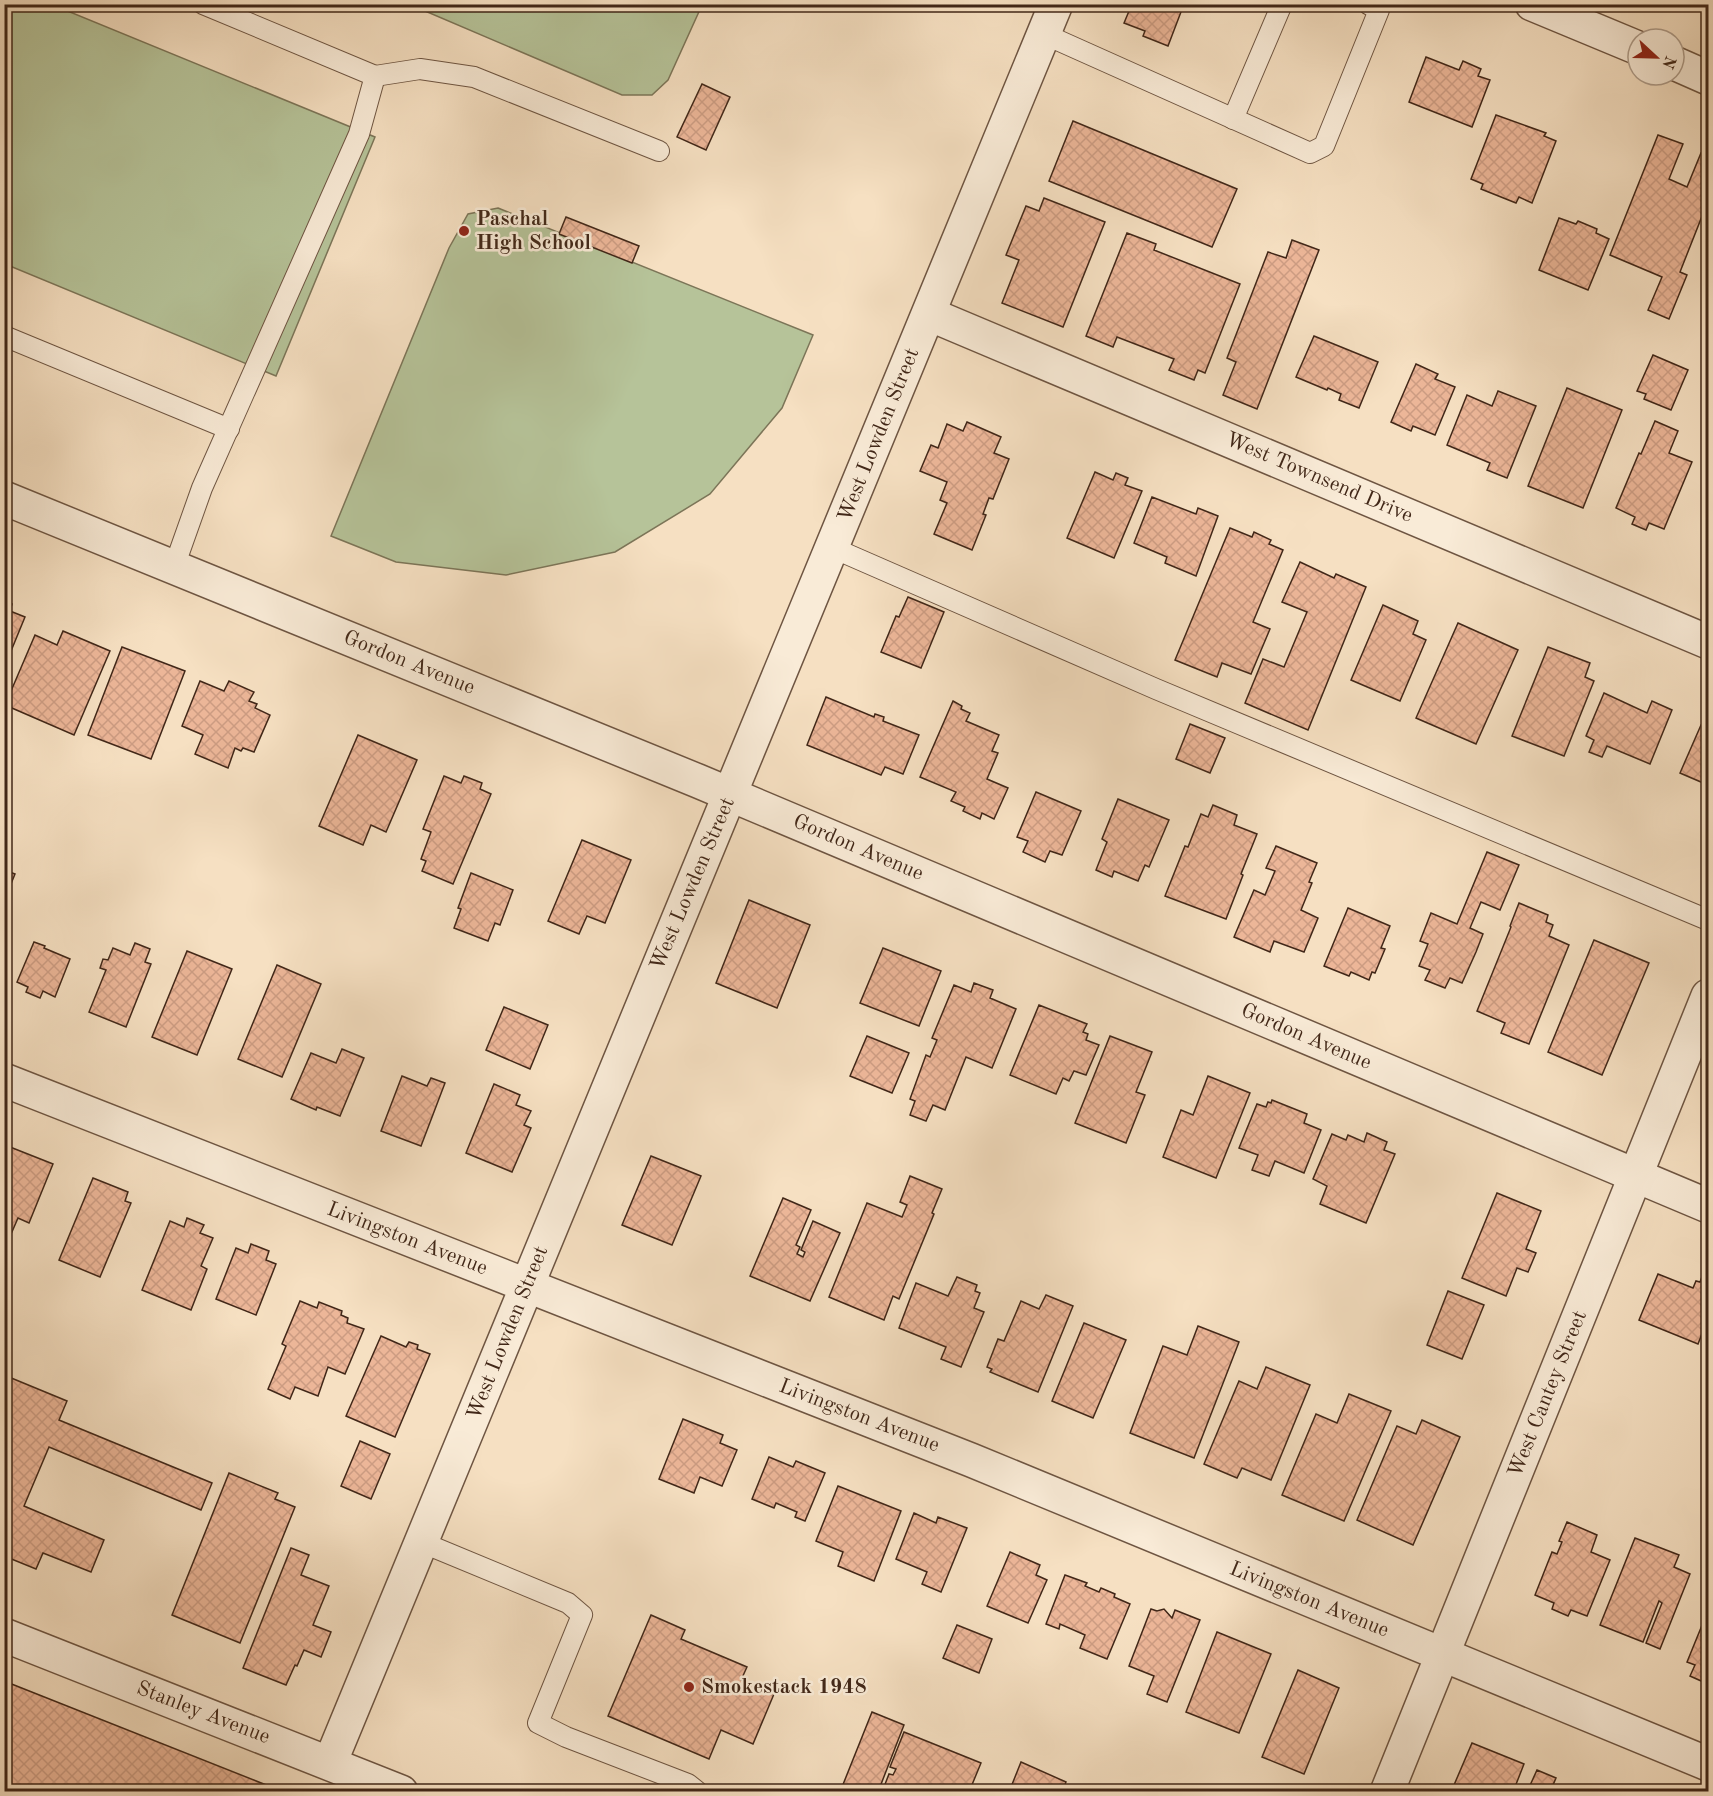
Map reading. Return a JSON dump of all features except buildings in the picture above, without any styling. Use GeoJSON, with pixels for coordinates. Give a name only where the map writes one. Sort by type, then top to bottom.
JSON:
{"type":"FeatureCollection","features":[{"type":"Feature","properties":{"kind":"street","name":"West Lowden Street"},"geometry":{"type":"LineString","coordinates":[[330,1763],[1056,4]]}},
{"type":"Feature","properties":{"kind":"street"},"geometry":{"type":"LineString","coordinates":[[1532,4],[1626,43]]}},
{"type":"Feature","properties":{"kind":"street"},"geometry":{"type":"LineString","coordinates":[[1686,68],[1708,78]]}},
{"type":"Feature","properties":{"kind":"street","name":"West Townsend Drive"},"geometry":{"type":"LineString","coordinates":[[929,314],[1708,642]]}},
{"type":"Feature","properties":{"kind":"street","name":"Gordon Avenue"},"geometry":{"type":"LineString","coordinates":[[4,498],[731,795],[1708,1206]]}},
{"type":"Feature","properties":{"kind":"street","name":"West Cantey Street"},"geometry":{"type":"LineString","coordinates":[[1387,1791],[1708,996]]}},
{"type":"Feature","properties":{"kind":"street","name":"Livingston Avenue"},"geometry":{"type":"LineString","coordinates":[[4,1080],[971,1460],[1708,1764]]}},
{"type":"Feature","properties":{"kind":"street","name":"Stanley Avenue"},"geometry":{"type":"LineString","coordinates":[[4,1635],[401,1791]]}},
{"type":"Feature","properties":{"kind":"lane"},"geometry":{"type":"LineString","coordinates":[[203,4],[375,76],[420,69],[474,77],[659,151]]}},
{"type":"Feature","properties":{"kind":"lane"},"geometry":{"type":"LineString","coordinates":[[1233,119],[1282,4]]}},
{"type":"Feature","properties":{"kind":"lane"},"geometry":{"type":"LineString","coordinates":[[1044,34],[1310,153],[1324,146],[1379,10],[1368,4]]}},
{"type":"Feature","properties":{"kind":"lane"},"geometry":{"type":"LineString","coordinates":[[174,567],[202,488],[359,134],[375,76]]}},
{"type":"Feature","properties":{"kind":"lane"},"geometry":{"type":"LineString","coordinates":[[4,336],[229,429]]}},
{"type":"Feature","properties":{"kind":"lane"},"geometry":{"type":"LineString","coordinates":[[833,548],[1156,689],[1708,920]]}},
{"type":"Feature","properties":{"kind":"lane"},"geometry":{"type":"LineString","coordinates":[[421,1542],[568,1603],[582,1615],[538,1723],[566,1737],[688,1784],[698,1791]]}},
{"type":"Feature","properties":{"kind":"green space"},"geometry":{"type":"Polygon","coordinates":[[[4,5],[53,5],[375,137],[276,376],[5,264],[4,5]]]}},
{"type":"Feature","properties":{"kind":"green space"},"geometry":{"type":"Polygon","coordinates":[[[411,5],[702,5],[668,80],[652,95],[622,95],[411,5]]]}},
{"type":"Feature","properties":{"kind":"green space"},"geometry":{"type":"Polygon","coordinates":[[[498,208],[813,335],[782,408],[710,494],[615,552],[506,575],[396,562],[331,536],[449,248],[468,214],[498,208]]]}},
{"type":"Feature","properties":{"kind":"place","name":"Paschal High School"},"geometry":{"type":"Point","coordinates":[464,231]}},
{"type":"Feature","properties":{"kind":"place","name":"Smokestack 1948"},"geometry":{"type":"Point","coordinates":[689,1687]}}]}
